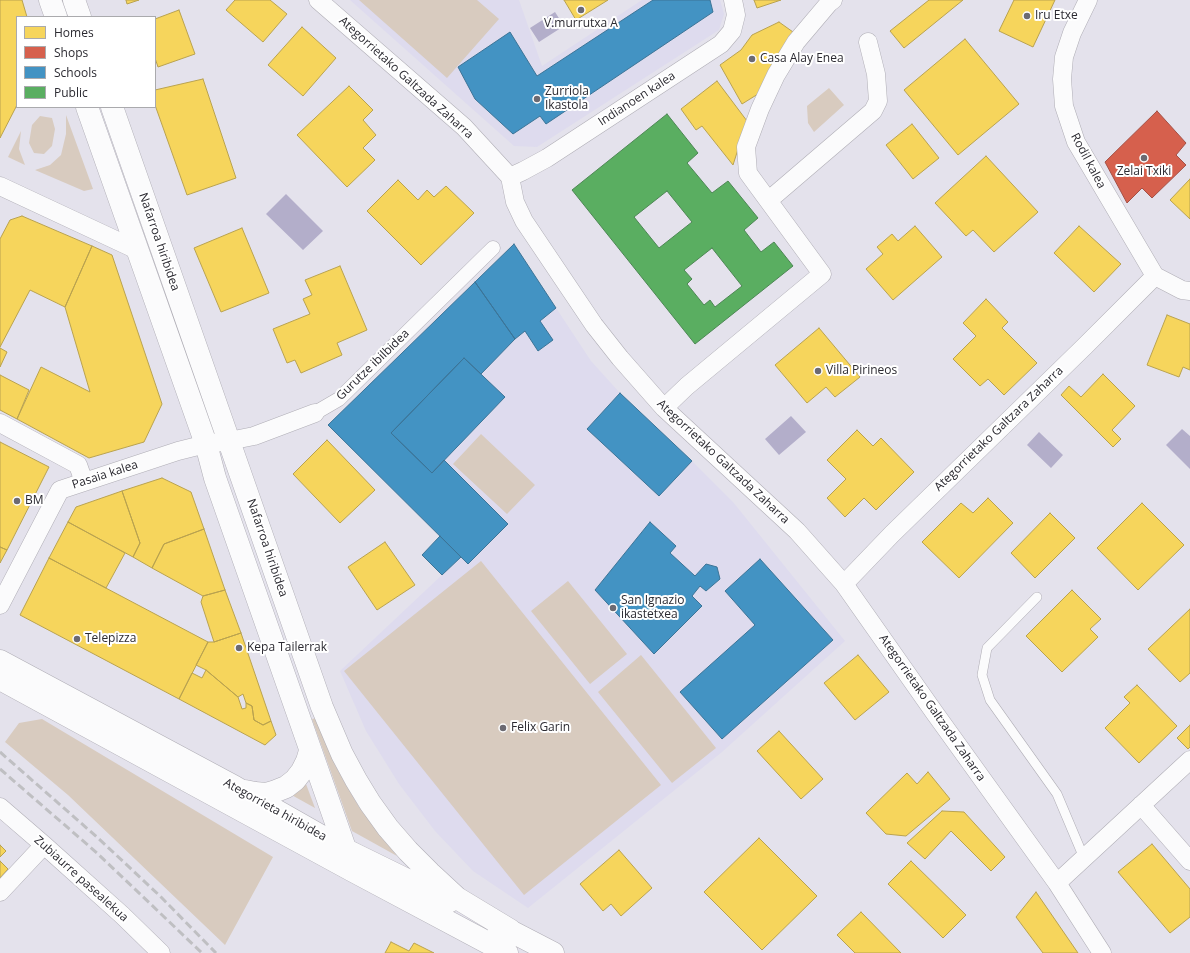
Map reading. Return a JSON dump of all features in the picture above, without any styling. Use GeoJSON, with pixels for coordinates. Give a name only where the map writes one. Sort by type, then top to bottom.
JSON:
{"type":"FeatureCollection","features":[{"type":"Feature","properties":{"kind":"main road"},"geometry":{"type":"LineString","coordinates":[[50,0],[56,16]]}},
{"type":"Feature","properties":{"kind":"main road"},"geometry":{"type":"LineString","coordinates":[[74,0],[80,16]]}},
{"type":"Feature","properties":{"kind":"main road","name":"Nafarroa hiribidea"},"geometry":{"type":"LineString","coordinates":[[87,108],[206,444],[215,478],[352,871]]}},
{"type":"Feature","properties":{"kind":"main road","name":"Nafarroa hiribidea"},"geometry":{"type":"LineString","coordinates":[[112,108],[322,707],[342,754],[370,804],[408,851],[457,898],[510,930]]}},
{"type":"Feature","properties":{"kind":"main road","name":"Ategorrieta hiribidea"},"geometry":{"type":"LineString","coordinates":[[0,662],[235,787],[344,849],[510,930],[553,953]]}},
{"type":"Feature","properties":{"kind":"main road","name":"Ategorrieta hiribidea"},"geometry":{"type":"LineString","coordinates":[[0,679],[352,871],[507,953]]}},
{"type":"Feature","properties":{"kind":"main road"},"geometry":{"type":"LineString","coordinates":[[235,787],[255,794],[266,794],[286,787],[295,780],[302,771],[307,762],[310,751]]}},
{"type":"Feature","properties":{"kind":"street","name":"Ategorrietako Galtzada Zaharra"},"geometry":{"type":"LineString","coordinates":[[318,0],[464,127],[510,177],[516,202],[524,221],[594,325],[620,358],[664,408],[796,531],[844,584],[1057,883],[1102,953]]}},
{"type":"Feature","properties":{"kind":"street","name":"Indianoen kalea"},"geometry":{"type":"LineString","coordinates":[[510,177],[547,158],[721,44],[732,30],[736,15],[733,0]]}},
{"type":"Feature","properties":{"kind":"street"},"geometry":{"type":"LineString","coordinates":[[664,408],[687,386],[822,274],[748,173],[746,147],[760,109],[776,75],[796,42],[833,0]]}},
{"type":"Feature","properties":{"kind":"street","name":"Rodil kalea"},"geometry":{"type":"LineString","coordinates":[[1088,0],[1072,33],[1064,57],[1062,79],[1064,106],[1076,142],[1155,276]]}},
{"type":"Feature","properties":{"kind":"street"},"geometry":{"type":"LineString","coordinates":[[769,200],[874,111],[878,101],[876,74],[868,42]]}},
{"type":"Feature","properties":{"kind":"street"},"geometry":{"type":"LineString","coordinates":[[0,186],[137,250]]}},
{"type":"Feature","properties":{"kind":"street","name":"Gurutze ibilbidea"},"geometry":{"type":"LineString","coordinates":[[229,441],[254,436],[315,414],[339,399],[493,248]]}},
{"type":"Feature","properties":{"kind":"street"},"geometry":{"type":"LineString","coordinates":[[1155,276],[1182,290],[1190,291]]}},
{"type":"Feature","properties":{"kind":"street","name":"Ategorrietako Galtzara Zaharra"},"geometry":{"type":"LineString","coordinates":[[844,584],[897,528],[1155,276]]}},
{"type":"Feature","properties":{"kind":"street"},"geometry":{"type":"LineString","coordinates":[[0,423],[78,465],[84,482]]}},
{"type":"Feature","properties":{"kind":"street","name":"Pasaia kalea"},"geometry":{"type":"LineString","coordinates":[[0,605],[60,490],[178,451],[206,444],[229,441]]}},
{"type":"Feature","properties":{"kind":"street"},"geometry":{"type":"LineString","coordinates":[[0,662],[0,679]]}},
{"type":"Feature","properties":{"kind":"street"},"geometry":{"type":"LineString","coordinates":[[1057,883],[1190,760]]}},
{"type":"Feature","properties":{"kind":"street"},"geometry":{"type":"LineString","coordinates":[[1141,806],[1190,861]]}},
{"type":"Feature","properties":{"kind":"street","name":"Zubiaurre pasealekua"},"geometry":{"type":"LineString","coordinates":[[0,807],[122,914],[160,953]]}},
{"type":"Feature","properties":{"kind":"street"},"geometry":{"type":"LineString","coordinates":[[0,892],[44,844]]}},
{"type":"Feature","properties":{"kind":"lane"},"geometry":{"type":"LineString","coordinates":[[1037,597],[986,648],[982,675],[990,700],[1057,794],[1084,858]]}},
{"type":"Feature","properties":{"kind":"shaded area","name":"Zurriola Ikastola"},"geometry":{"type":"Polygon","coordinates":[[[350,0],[519,0],[542,66],[642,0],[720,0],[724,14],[719,30],[537,147],[514,146],[350,0]]]}},
{"type":"Feature","properties":{"kind":"shaded area"},"geometry":{"type":"Polygon","coordinates":[[[359,0],[477,0],[499,19],[447,78],[359,0]]]}},
{"type":"Feature","properties":{"kind":"shaded area"},"geometry":{"type":"Polygon","coordinates":[[[555,12],[564,26],[539,42],[530,28],[555,12]]]}},
{"type":"Feature","properties":{"kind":"shaded area"},"geometry":{"type":"Polygon","coordinates":[[[829,88],[844,105],[814,132],[808,123],[807,106],[829,88]]]}},
{"type":"Feature","properties":{"kind":"shaded area"},"geometry":{"type":"Polygon","coordinates":[[[66,115],[93,189],[84,191],[35,170],[50,165],[61,155],[66,134],[66,115]]]}},
{"type":"Feature","properties":{"kind":"shaded area"},"geometry":{"type":"Polygon","coordinates":[[[40,116],[52,118],[55,129],[52,146],[44,154],[34,153],[29,143],[32,125],[40,116]]]}},
{"type":"Feature","properties":{"kind":"shaded area"},"geometry":{"type":"Polygon","coordinates":[[[21,131],[19,149],[25,165],[8,157],[21,131]]]}},
{"type":"Feature","properties":{"kind":"shaded area"},"geometry":{"type":"Polygon","coordinates":[[[286,194],[323,231],[303,250],[266,214],[286,194]]]}},
{"type":"Feature","properties":{"kind":"shaded area","name":"San Ignazio ikastetxea"},"geometry":{"type":"Polygon","coordinates":[[[514,244],[591,361],[620,393],[733,502],[845,641],[722,752],[528,908],[473,871],[435,831],[399,784],[366,731],[340,671],[461,557],[328,425],[514,244]]]}},
{"type":"Feature","properties":{"kind":"shaded area"},"geometry":{"type":"Polygon","coordinates":[[[791,416],[806,432],[779,455],[765,439],[791,416]]]}},
{"type":"Feature","properties":{"kind":"shaded area"},"geometry":{"type":"Polygon","coordinates":[[[1182,429],[1190,436],[1190,469],[1166,445],[1182,429]]]}},
{"type":"Feature","properties":{"kind":"shaded area"},"geometry":{"type":"Polygon","coordinates":[[[1039,432],[1063,455],[1051,468],[1027,445],[1039,432]]]}},
{"type":"Feature","properties":{"kind":"shaded area"},"geometry":{"type":"Polygon","coordinates":[[[481,434],[535,485],[507,514],[453,464],[481,434]]]}},
{"type":"Feature","properties":{"kind":"shaded area","name":"Felix Garin"},"geometry":{"type":"Polygon","coordinates":[[[481,561],[661,785],[524,895],[344,671],[481,561]]]}},
{"type":"Feature","properties":{"kind":"shaded area"},"geometry":{"type":"Polygon","coordinates":[[[568,581],[627,654],[590,684],[531,611],[568,581]]]}},
{"type":"Feature","properties":{"kind":"shaded area"},"geometry":{"type":"Polygon","coordinates":[[[641,655],[716,748],[672,783],[598,692],[641,655]]]}},
{"type":"Feature","properties":{"kind":"shaded area"},"geometry":{"type":"Polygon","coordinates":[[[317,718],[335,765],[359,807],[397,856],[352,831],[312,719],[317,718]]]}},
{"type":"Feature","properties":{"kind":"shaded area"},"geometry":{"type":"Polygon","coordinates":[[[42,719],[273,857],[225,945],[68,795],[5,742],[19,723],[42,719]]]}},
{"type":"Feature","properties":{"kind":"shaded area"},"geometry":{"type":"Polygon","coordinates":[[[306,784],[315,808],[288,793],[306,784]]]}},
{"type":"Feature","properties":{"kind":"building: Homes"},"geometry":{"type":"Polygon","coordinates":[[[0,0],[22,0],[27,16],[16,16],[16,107],[0,138],[0,0]]]}},
{"type":"Feature","properties":{"kind":"building: Homes"},"geometry":{"type":"Polygon","coordinates":[[[126,0],[139,0],[127,4],[126,0]]]}},
{"type":"Feature","properties":{"kind":"building: Homes"},"geometry":{"type":"Polygon","coordinates":[[[235,0],[270,0],[287,14],[263,42],[226,10],[235,0]]]}},
{"type":"Feature","properties":{"kind":"building: Homes","name":"V.murrutxa A"},"geometry":{"type":"Polygon","coordinates":[[[564,0],[608,0],[576,20],[564,0]]]}},
{"type":"Feature","properties":{"kind":"building: Homes"},"geometry":{"type":"Polygon","coordinates":[[[754,0],[781,0],[757,8],[754,0]]]}},
{"type":"Feature","properties":{"kind":"building: Homes"},"geometry":{"type":"Polygon","coordinates":[[[929,0],[963,0],[904,48],[890,31],[929,0]]]}},
{"type":"Feature","properties":{"kind":"building: Homes","name":"Iru Etxe"},"geometry":{"type":"Polygon","coordinates":[[[1014,0],[1055,0],[1033,47],[999,31],[1014,0]]]}},
{"type":"Feature","properties":{"kind":"building: Homes"},"geometry":{"type":"Polygon","coordinates":[[[179,10],[195,54],[158,67],[156,61],[156,19],[179,10]]]}},
{"type":"Feature","properties":{"kind":"building: Homes","name":"Casa Alay Enea"},"geometry":{"type":"Polygon","coordinates":[[[779,22],[793,32],[758,94],[742,104],[720,65],[741,50],[752,35],[779,22]]]}},
{"type":"Feature","properties":{"kind":"building: Homes"},"geometry":{"type":"Polygon","coordinates":[[[302,27],[336,58],[303,96],[268,65],[302,27]]]}},
{"type":"Feature","properties":{"kind":"building: Homes"},"geometry":{"type":"Polygon","coordinates":[[[965,39],[1019,104],[958,155],[904,90],[965,39]]]}},
{"type":"Feature","properties":{"kind":"building: Homes"},"geometry":{"type":"Polygon","coordinates":[[[203,79],[236,178],[187,195],[156,108],[156,90],[203,79]]]}},
{"type":"Feature","properties":{"kind":"building: Homes"},"geometry":{"type":"Polygon","coordinates":[[[717,81],[747,121],[733,165],[702,126],[696,130],[681,109],[717,81]]]}},
{"type":"Feature","properties":{"kind":"building: Homes"},"geometry":{"type":"Polygon","coordinates":[[[349,86],[373,110],[363,120],[376,135],[363,148],[375,160],[347,187],[297,135],[349,86]]]}},
{"type":"Feature","properties":{"kind":"building: Homes"},"geometry":{"type":"Polygon","coordinates":[[[912,124],[939,158],[913,179],[886,145],[912,124]]]}},
{"type":"Feature","properties":{"kind":"building: Homes"},"geometry":{"type":"Polygon","coordinates":[[[986,156],[1038,212],[994,252],[973,230],[966,236],[935,203],[986,156]]]}},
{"type":"Feature","properties":{"kind":"building: Homes"},"geometry":{"type":"Polygon","coordinates":[[[1190,179],[1190,219],[1170,200],[1190,179]]]}},
{"type":"Feature","properties":{"kind":"building: Homes"},"geometry":{"type":"Polygon","coordinates":[[[398,180],[418,200],[427,190],[434,197],[446,186],[474,213],[421,265],[367,211],[398,180]]]}},
{"type":"Feature","properties":{"kind":"building: Homes"},"geometry":{"type":"Polygon","coordinates":[[[22,216],[92,246],[65,307],[30,290],[0,347],[0,239],[10,220],[22,216]]]}},
{"type":"Feature","properties":{"kind":"building: Homes"},"geometry":{"type":"Polygon","coordinates":[[[915,226],[942,257],[893,300],[866,269],[883,254],[877,247],[892,234],[898,241],[915,226]]]}},
{"type":"Feature","properties":{"kind":"building: Homes"},"geometry":{"type":"Polygon","coordinates":[[[1079,226],[1121,264],[1094,292],[1054,253],[1079,226]]]}},
{"type":"Feature","properties":{"kind":"building: Homes"},"geometry":{"type":"Polygon","coordinates":[[[242,228],[269,293],[221,312],[194,248],[242,228]]]}},
{"type":"Feature","properties":{"kind":"building: Homes"},"geometry":{"type":"Polygon","coordinates":[[[92,246],[112,255],[162,404],[144,442],[89,458],[17,419],[41,367],[90,392],[65,307],[92,246]]]}},
{"type":"Feature","properties":{"kind":"building: Homes"},"geometry":{"type":"Polygon","coordinates":[[[340,266],[367,330],[337,343],[342,355],[301,373],[295,360],[287,363],[273,329],[310,314],[303,299],[312,295],[305,280],[340,266]]]}},
{"type":"Feature","properties":{"kind":"building: Homes"},"geometry":{"type":"Polygon","coordinates":[[[986,299],[1008,322],[1002,328],[1037,363],[1004,395],[988,379],[980,386],[953,359],[976,336],[963,323],[986,299]]]}},
{"type":"Feature","properties":{"kind":"building: Homes"},"geometry":{"type":"Polygon","coordinates":[[[1167,315],[1190,324],[1190,370],[1183,367],[1179,377],[1147,365],[1167,315]]]}},
{"type":"Feature","properties":{"kind":"building: Homes","name":"Villa Pirineos"},"geometry":{"type":"Polygon","coordinates":[[[819,328],[860,377],[835,397],[826,387],[807,403],[775,365],[819,328]]]}},
{"type":"Feature","properties":{"kind":"building: Homes"},"geometry":{"type":"Polygon","coordinates":[[[0,348],[7,352],[0,367],[0,348]]]}},
{"type":"Feature","properties":{"kind":"building: Homes"},"geometry":{"type":"Polygon","coordinates":[[[1103,374],[1135,406],[1112,430],[1121,439],[1113,447],[1061,395],[1069,386],[1081,397],[1103,374]]]}},
{"type":"Feature","properties":{"kind":"building: Homes"},"geometry":{"type":"Polygon","coordinates":[[[0,375],[29,390],[17,419],[0,410],[0,375]]]}},
{"type":"Feature","properties":{"kind":"building: Homes"},"geometry":{"type":"Polygon","coordinates":[[[857,430],[873,446],[881,438],[914,472],[876,510],[864,498],[845,517],[827,498],[846,479],[827,460],[857,430]]]}},
{"type":"Feature","properties":{"kind":"building: Homes"},"geometry":{"type":"Polygon","coordinates":[[[327,440],[375,490],[340,523],[293,474],[327,440]]]}},
{"type":"Feature","properties":{"kind":"building: Homes"},"geometry":{"type":"Polygon","coordinates":[[[0,442],[49,467],[7,550],[0,547],[0,442]]]}},
{"type":"Feature","properties":{"kind":"building: Homes"},"geometry":{"type":"Polygon","coordinates":[[[162,478],[191,492],[204,529],[164,544],[152,568],[133,557],[140,543],[122,491],[162,478]]]}},
{"type":"Feature","properties":{"kind":"building: Homes"},"geometry":{"type":"Polygon","coordinates":[[[122,491],[140,543],[133,557],[68,522],[76,507],[122,491]]]}},
{"type":"Feature","properties":{"kind":"building: Homes"},"geometry":{"type":"Polygon","coordinates":[[[988,498],[1013,523],[959,578],[922,542],[961,503],[973,513],[988,498]]]}},
{"type":"Feature","properties":{"kind":"building: Homes"},"geometry":{"type":"Polygon","coordinates":[[[1142,503],[1184,545],[1138,590],[1097,548],[1142,503]]]}},
{"type":"Feature","properties":{"kind":"building: Homes"},"geometry":{"type":"Polygon","coordinates":[[[1050,513],[1075,538],[1035,578],[1011,553],[1050,513]]]}},
{"type":"Feature","properties":{"kind":"building: Homes"},"geometry":{"type":"Polygon","coordinates":[[[68,522],[125,553],[106,588],[49,558],[68,522]]]}},
{"type":"Feature","properties":{"kind":"building: Homes"},"geometry":{"type":"Polygon","coordinates":[[[204,529],[225,590],[203,596],[152,568],[164,544],[204,529]]]}},
{"type":"Feature","properties":{"kind":"building: Homes"},"geometry":{"type":"Polygon","coordinates":[[[385,542],[415,585],[377,610],[348,567],[385,542]]]}},
{"type":"Feature","properties":{"kind":"building: Homes"},"geometry":{"type":"Polygon","coordinates":[[[0,547],[7,550],[0,563],[0,547]]]}},
{"type":"Feature","properties":{"kind":"building: Homes"},"geometry":{"type":"Polygon","coordinates":[[[49,558],[208,642],[179,699],[20,615],[49,558]]]}},
{"type":"Feature","properties":{"kind":"building: Homes"},"geometry":{"type":"Polygon","coordinates":[[[225,590],[241,633],[214,642],[201,602],[203,596],[225,590]]]}},
{"type":"Feature","properties":{"kind":"building: Homes"},"geometry":{"type":"Polygon","coordinates":[[[1072,590],[1101,619],[1090,629],[1098,637],[1062,672],[1026,636],[1072,590]]]}},
{"type":"Feature","properties":{"kind":"building: Homes"},"geometry":{"type":"Polygon","coordinates":[[[1190,609],[1190,673],[1180,682],[1148,649],[1190,609]]]}},
{"type":"Feature","properties":{"kind":"building: Homes"},"geometry":{"type":"Polygon","coordinates":[[[241,633],[271,721],[263,725],[254,720],[252,706],[246,703],[243,694],[238,697],[206,670],[196,665],[208,642],[214,642],[241,633]]]}},
{"type":"Feature","properties":{"kind":"building: Homes"},"geometry":{"type":"Polygon","coordinates":[[[858,655],[889,692],[855,720],[824,683],[858,655]]]}},
{"type":"Feature","properties":{"kind":"building: Homes"},"geometry":{"type":"Polygon","coordinates":[[[206,670],[238,697],[242,709],[246,708],[246,703],[252,706],[254,720],[263,725],[271,721],[276,735],[265,745],[179,699],[192,673],[202,678],[206,670]]]}},
{"type":"Feature","properties":{"kind":"building: Homes"},"geometry":{"type":"Polygon","coordinates":[[[1137,685],[1177,726],[1139,763],[1105,728],[1130,703],[1124,697],[1137,685]]]}},
{"type":"Feature","properties":{"kind":"building: Homes"},"geometry":{"type":"Polygon","coordinates":[[[1190,725],[1190,747],[1188,749],[1177,738],[1190,725]]]}},
{"type":"Feature","properties":{"kind":"building: Homes"},"geometry":{"type":"Polygon","coordinates":[[[779,731],[823,779],[801,799],[757,751],[779,731]]]}},
{"type":"Feature","properties":{"kind":"building: Homes"},"geometry":{"type":"Polygon","coordinates":[[[928,772],[950,799],[906,836],[886,834],[866,813],[907,773],[917,784],[928,772]]]}},
{"type":"Feature","properties":{"kind":"building: Homes"},"geometry":{"type":"Polygon","coordinates":[[[942,811],[964,812],[1005,857],[991,871],[951,831],[925,859],[907,843],[942,811]]]}},
{"type":"Feature","properties":{"kind":"building: Homes"},"geometry":{"type":"Polygon","coordinates":[[[759,838],[817,896],[762,950],[704,892],[759,838]]]}},
{"type":"Feature","properties":{"kind":"building: Homes"},"geometry":{"type":"Polygon","coordinates":[[[1152,844],[1190,889],[1190,917],[1170,933],[1118,872],[1152,844]]]}},
{"type":"Feature","properties":{"kind":"building: Homes"},"geometry":{"type":"Polygon","coordinates":[[[0,845],[6,851],[0,857],[0,845]]]}},
{"type":"Feature","properties":{"kind":"building: Homes"},"geometry":{"type":"Polygon","coordinates":[[[619,850],[652,888],[621,916],[611,904],[603,911],[580,884],[619,850]]]}},
{"type":"Feature","properties":{"kind":"building: Homes"},"geometry":{"type":"Polygon","coordinates":[[[0,861],[8,869],[0,878],[0,861]]]}},
{"type":"Feature","properties":{"kind":"building: Homes"},"geometry":{"type":"Polygon","coordinates":[[[911,861],[966,915],[943,938],[888,884],[911,861]]]}},
{"type":"Feature","properties":{"kind":"building: Homes"},"geometry":{"type":"Polygon","coordinates":[[[1036,892],[1078,953],[1043,953],[1016,917],[1036,892]]]}},
{"type":"Feature","properties":{"kind":"building: Homes"},"geometry":{"type":"Polygon","coordinates":[[[861,912],[901,953],[855,953],[837,935],[861,912]]]}},
{"type":"Feature","properties":{"kind":"building: Homes"},"geometry":{"type":"Polygon","coordinates":[[[391,942],[409,951],[414,943],[434,953],[385,953],[391,942]]]}},
{"type":"Feature","properties":{"kind":"building: Shops","name":"Zelai Txiki"},"geometry":{"type":"Polygon","coordinates":[[[1157,111],[1186,143],[1176,155],[1186,165],[1152,198],[1142,188],[1127,203],[1105,162],[1157,111]]]}},
{"type":"Feature","properties":{"kind":"building: Schools"},"geometry":{"type":"Polygon","coordinates":[[[653,0],[710,0],[713,12],[546,124],[540,116],[513,134],[475,99],[458,67],[510,32],[537,76],[653,0]]]}},
{"type":"Feature","properties":{"kind":"building: Schools"},"geometry":{"type":"Polygon","coordinates":[[[514,244],[556,308],[540,321],[553,340],[538,351],[525,331],[515,339],[475,282],[514,244]]]}},
{"type":"Feature","properties":{"kind":"building: Schools"},"geometry":{"type":"Polygon","coordinates":[[[475,282],[515,339],[481,374],[464,358],[391,433],[432,473],[444,460],[508,524],[468,564],[328,425],[475,282]]]}},
{"type":"Feature","properties":{"kind":"building: Schools"},"geometry":{"type":"Polygon","coordinates":[[[464,358],[505,397],[432,473],[391,433],[464,358]]]}},
{"type":"Feature","properties":{"kind":"building: Schools"},"geometry":{"type":"Polygon","coordinates":[[[620,393],[692,461],[659,496],[587,429],[620,393]]]}},
{"type":"Feature","properties":{"kind":"building: Schools"},"geometry":{"type":"Polygon","coordinates":[[[650,522],[676,546],[670,553],[695,576],[706,564],[717,567],[720,579],[706,591],[700,586],[692,596],[702,606],[654,654],[595,590],[650,522]]]}},
{"type":"Feature","properties":{"kind":"building: Schools"},"geometry":{"type":"Polygon","coordinates":[[[440,536],[461,557],[442,575],[422,555],[440,536]]]}},
{"type":"Feature","properties":{"kind":"building: Schools"},"geometry":{"type":"Polygon","coordinates":[[[760,559],[833,640],[722,739],[680,692],[755,625],[725,591],[760,559]]]}},
{"type":"Feature","properties":{"kind":"building: Public"},"geometry":{"type":"Polygon","coordinates":[[[667,114],[698,153],[687,163],[712,193],[728,181],[758,218],[744,230],[761,252],[774,242],[793,266],[695,344],[572,190],[667,114]],[[667,191],[634,217],[659,248],[692,222],[667,191]],[[712,248],[684,270],[692,279],[687,284],[704,305],[710,300],[715,307],[742,286],[712,248]]]}},
{"type":"Feature","properties":{"kind":"railway"},"geometry":{"type":"LineString","coordinates":[[0,752],[98,838],[160,896],[216,953]]}},
{"type":"Feature","properties":{"kind":"railway"},"geometry":{"type":"LineString","coordinates":[[0,769],[97,853],[202,953]]}},
{"type":"Feature","properties":{"kind":"place","name":"V.murrutxa A"},"geometry":{"type":"Point","coordinates":[581,10]}},
{"type":"Feature","properties":{"kind":"place","name":"Iru Etxe"},"geometry":{"type":"Point","coordinates":[1027,16]}},
{"type":"Feature","properties":{"kind":"place","name":"Casa Alay Enea"},"geometry":{"type":"Point","coordinates":[752,59]}},
{"type":"Feature","properties":{"kind":"place","name":"Zurriola Ikastola"},"geometry":{"type":"Point","coordinates":[537,99]}},
{"type":"Feature","properties":{"kind":"place","name":"Zelai Txiki"},"geometry":{"type":"Point","coordinates":[1144,158]}},
{"type":"Feature","properties":{"kind":"place","name":"Villa Pirineos"},"geometry":{"type":"Point","coordinates":[818,371]}},
{"type":"Feature","properties":{"kind":"place","name":"BM"},"geometry":{"type":"Point","coordinates":[17,501]}},
{"type":"Feature","properties":{"kind":"place","name":"San Ignazio ikastetxea"},"geometry":{"type":"Point","coordinates":[613,608]}},
{"type":"Feature","properties":{"kind":"place","name":"Telepizza"},"geometry":{"type":"Point","coordinates":[77,639]}},
{"type":"Feature","properties":{"kind":"place","name":"Kepa Tailerrak"},"geometry":{"type":"Point","coordinates":[239,648]}},
{"type":"Feature","properties":{"kind":"place","name":"Felix Garin"},"geometry":{"type":"Point","coordinates":[503,728]}}]}
